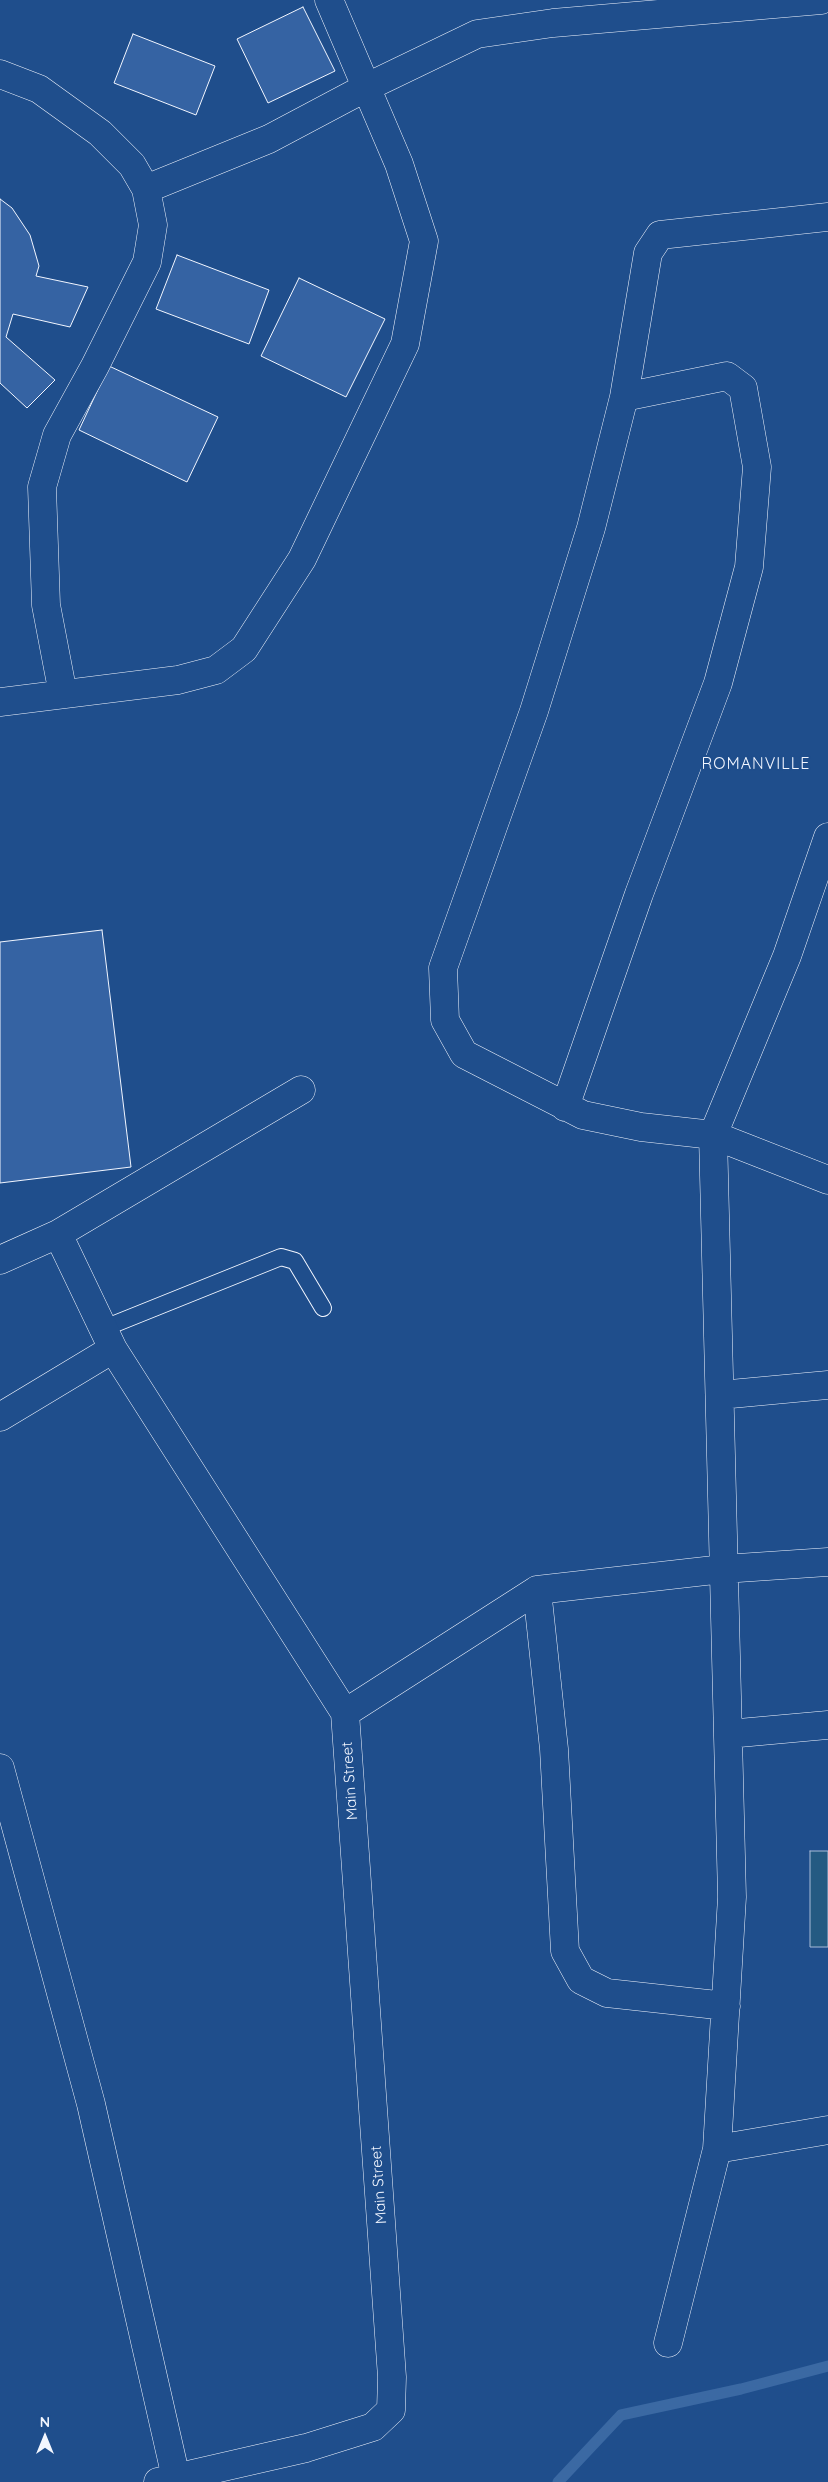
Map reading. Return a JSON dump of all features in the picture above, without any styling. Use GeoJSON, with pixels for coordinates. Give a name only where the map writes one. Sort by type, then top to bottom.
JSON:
{"type":"FeatureCollection","features":[{"type":"Feature","properties":{"kind":"street"},"geometry":{"type":"LineString","coordinates":[[0,702],[178,680],[216,670],[244,649],[302,559],[405,344],[424,241],[400,164],[328,0]]}},
{"type":"Feature","properties":{"kind":"street"},"geometry":{"type":"LineString","coordinates":[[146,189],[269,139],[367,87],[477,34],[553,23],[821,0]]}},
{"type":"Feature","properties":{"kind":"street"},"geometry":{"type":"LineString","coordinates":[[0,74],[38,89],[100,133],[132,165],[146,189],[153,225],[147,262],[95,366],[57,435],[42,487],[46,605],[63,694]]}},
{"type":"Feature","properties":{"kind":"street"},"geometry":{"type":"LineString","coordinates":[[828,218],[660,235],[648,254],[624,397],[591,528],[534,711],[443,968],[445,1020],[464,1054],[583,1115],[641,1127],[713,1135],[828,1180]]}},
{"type":"Feature","properties":{"kind":"street"},"geometry":{"type":"LineString","coordinates":[[566,1107],[639,894],[718,683],[749,567],[757,467],[743,388],[727,376],[624,397]]}},
{"type":"Feature","properties":{"kind":"street"},"geometry":{"type":"LineString","coordinates":[[668,2343],[717,2149],[732,1897],[713,1135],[788,956],[828,837]]}},
{"type":"Feature","properties":{"kind":"street"},"geometry":{"type":"LineString","coordinates":[[0,1260],[58,1234],[301,1090]]}},
{"type":"Feature","properties":{"kind":"street"},"geometry":{"type":"LineString","coordinates":[[58,1234],[107,1339],[345,1713],[537,1590],[723,1569],[828,1562]]}},
{"type":"Feature","properties":{"kind":"street"},"geometry":{"type":"LineString","coordinates":[[0,1417],[107,1339]]}},
{"type":"Feature","properties":{"kind":"street"},"geometry":{"type":"LineString","coordinates":[[720,1395],[828,1385]]}},
{"type":"Feature","properties":{"kind":"street"},"geometry":{"type":"LineString","coordinates":[[537,1590],[554,1749],[566,1951],[581,1980],[607,1993],[726,2006]]}},
{"type":"Feature","properties":{"kind":"street","name":"Main Street"},"geometry":{"type":"LineString","coordinates":[[171,2480],[306,2448],[373,2427],[391,2410],[392,2377],[345,1713]]}},
{"type":"Feature","properties":{"kind":"street"},"geometry":{"type":"LineString","coordinates":[[728,1734],[828,1725]]}},
{"type":"Feature","properties":{"kind":"street"},"geometry":{"type":"LineString","coordinates":[[0,1768],[91,2104],[171,2480]]}},
{"type":"Feature","properties":{"kind":"street"},"geometry":{"type":"LineString","coordinates":[[717,2149],[828,2130]]}},
{"type":"Feature","properties":{"kind":"lane"},"geometry":{"type":"LineString","coordinates":[[107,1339],[280,1257],[295,1261],[323,1308]]}},
{"type":"Feature","properties":{"kind":"shaded area"},"geometry":{"type":"Polygon","coordinates":[[[810,1851],[828,1851],[828,1947],[810,1947],[810,1851]]]}},
{"type":"Feature","properties":{"kind":"building"},"geometry":{"type":"Polygon","coordinates":[[[303,7],[335,71],[268,103],[237,39],[303,7]]]}},
{"type":"Feature","properties":{"kind":"building"},"geometry":{"type":"Polygon","coordinates":[[[133,34],[215,66],[196,115],[114,83],[133,34]]]}},
{"type":"Feature","properties":{"kind":"building"},"geometry":{"type":"Polygon","coordinates":[[[0,199],[12,208],[30,235],[39,266],[36,276],[88,287],[70,327],[13,314],[6,337],[55,380],[27,408],[0,383],[0,199]]]}},
{"type":"Feature","properties":{"kind":"building"},"geometry":{"type":"Polygon","coordinates":[[[177,255],[269,290],[249,344],[156,309],[177,255]]]}},
{"type":"Feature","properties":{"kind":"building"},"geometry":{"type":"Polygon","coordinates":[[[299,278],[385,319],[346,397],[261,356],[299,278]]]}},
{"type":"Feature","properties":{"kind":"building"},"geometry":{"type":"Polygon","coordinates":[[[109,366],[218,417],[187,482],[79,430],[109,366]]]}},
{"type":"Feature","properties":{"kind":"building"},"geometry":{"type":"Polygon","coordinates":[[[102,930],[131,1167],[0,1183],[0,942],[102,930]]]}},
{"type":"Feature","properties":{"kind":"waterway"},"geometry":{"type":"LineString","coordinates":[[558,2482],[621,2415],[741,2389],[828,2366]]}},
{"type":"Feature","properties":{"kind":"district","name":"ROMANVILLE"},"geometry":{"type":"Point","coordinates":[756,764]}}]}
